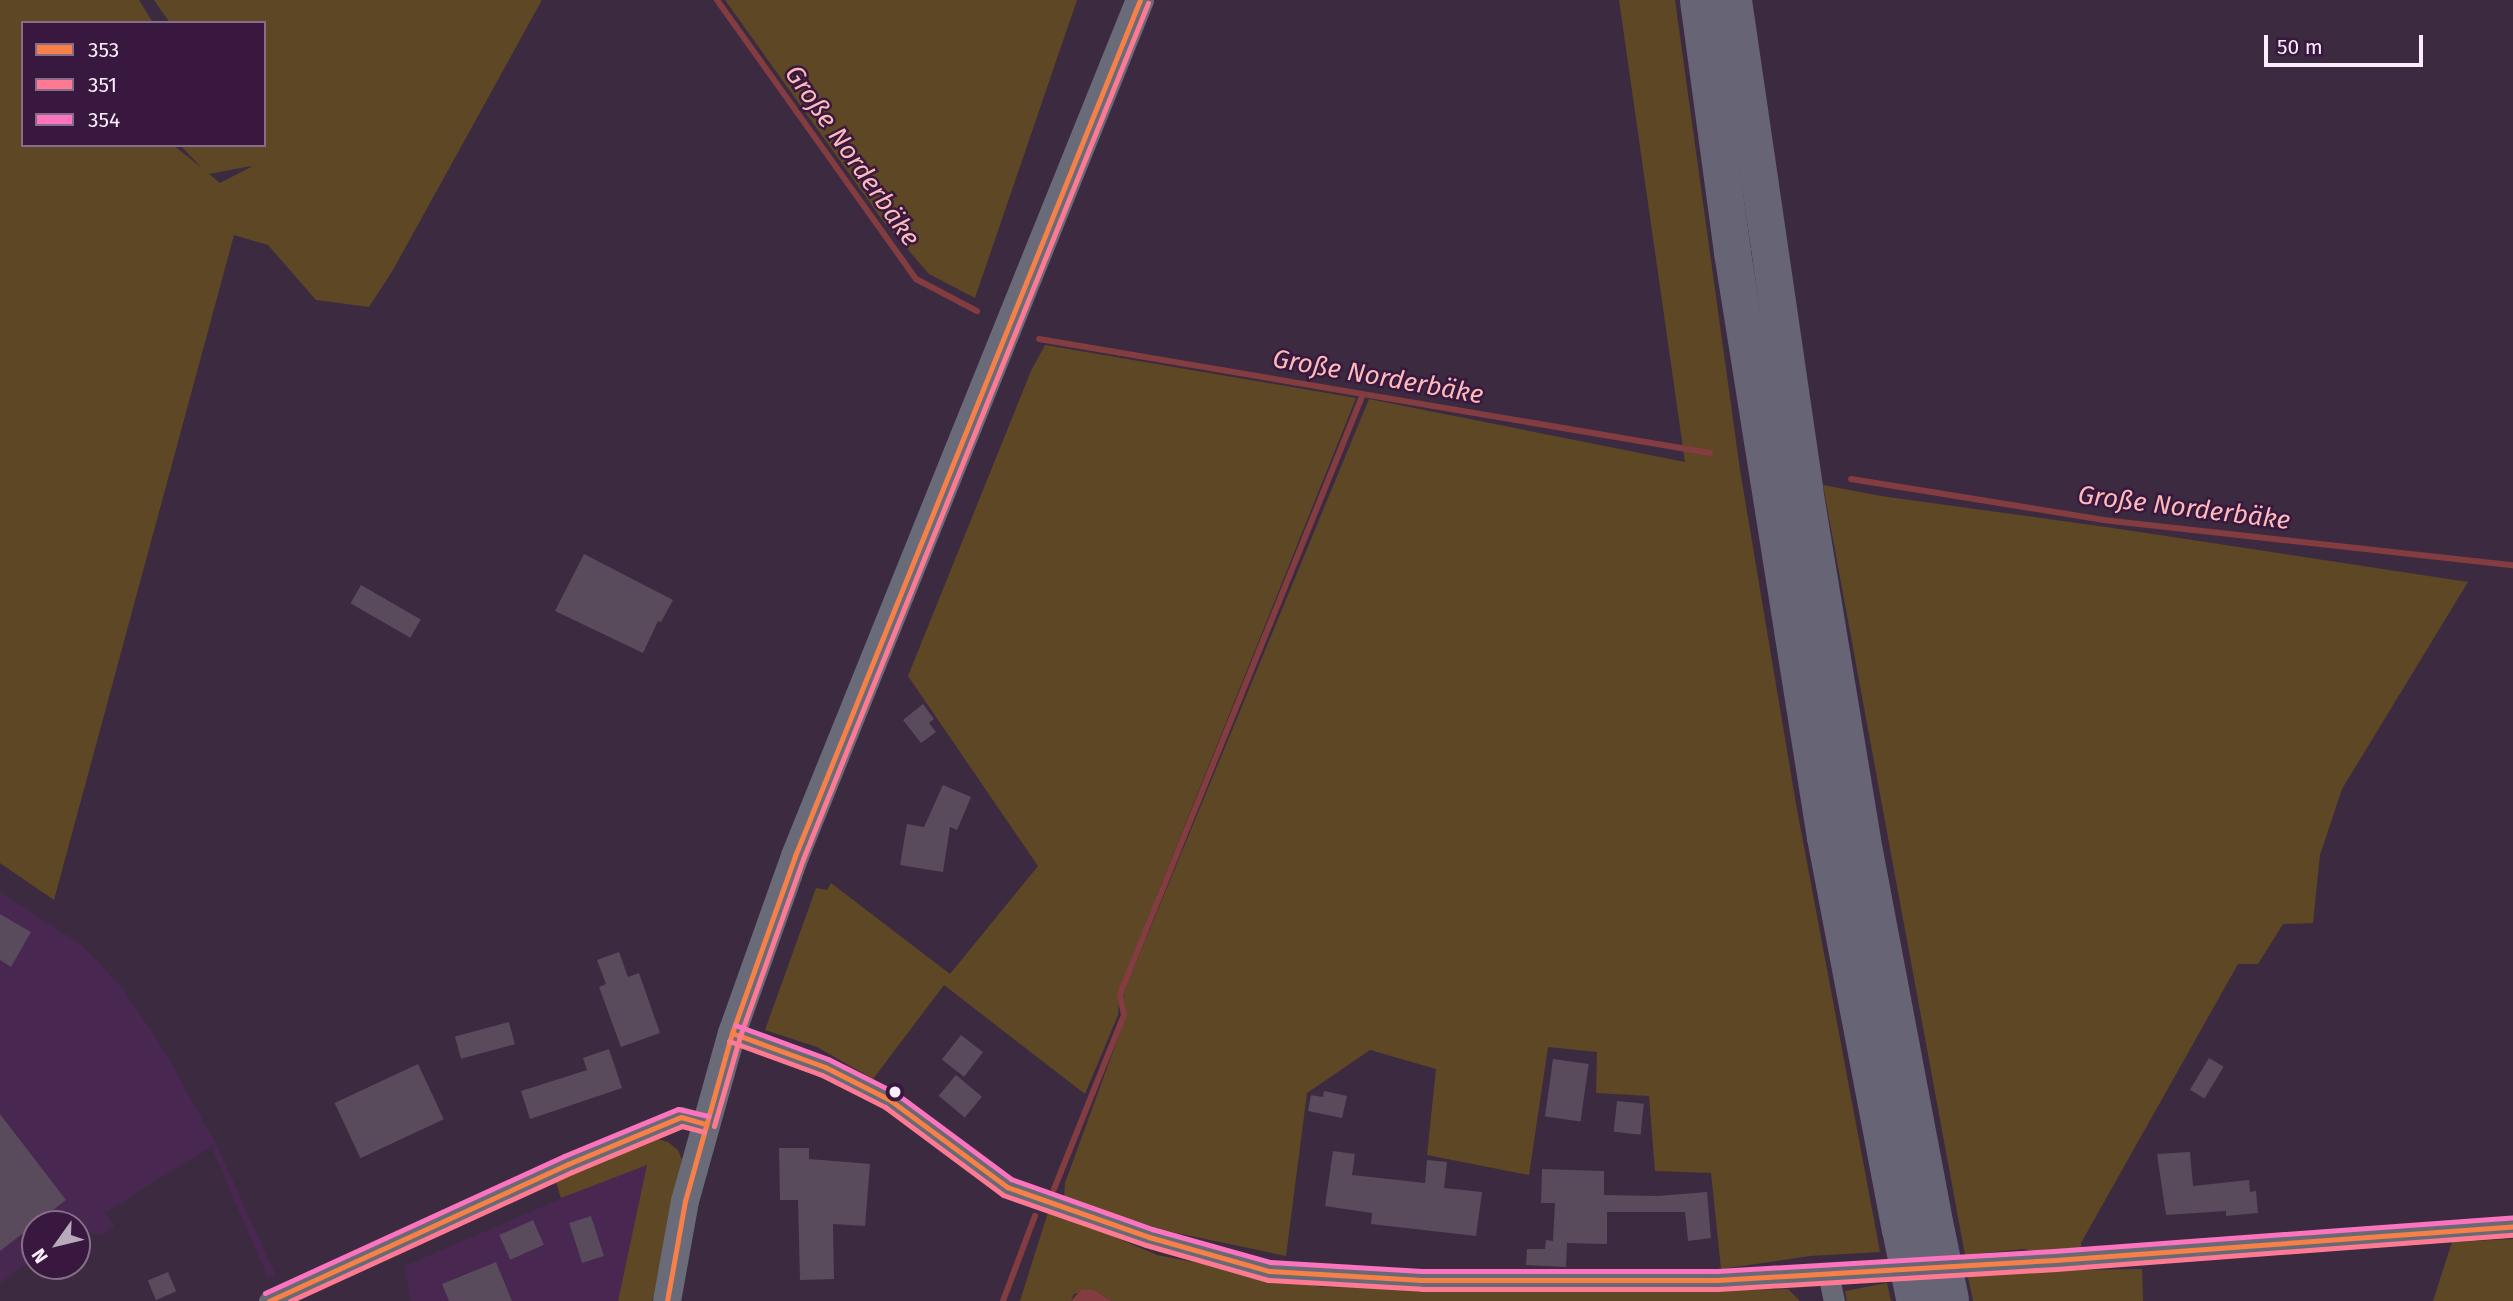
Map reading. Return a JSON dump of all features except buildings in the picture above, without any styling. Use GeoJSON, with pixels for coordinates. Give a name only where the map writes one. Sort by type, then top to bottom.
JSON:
{"type":"FeatureCollection","features":[{"type":"Feature","properties":{"kind":"highway"},"geometry":{"type":"LineString","coordinates":[[1698,0],[1736,278],[1823,824],[1900,1229],[1932,1300]]}},
{"type":"Feature","properties":{"kind":"highway"},"geometry":{"type":"LineString","coordinates":[[1733,0],[1767,253],[1806,503],[1861,835],[1936,1231],[1932,1300]]}},
{"type":"Feature","properties":{"kind":"main road"},"geometry":{"type":"LineString","coordinates":[[667,1301],[685,1202],[732,1033],[795,856],[1140,0]]}},
{"type":"Feature","properties":{"kind":"street"},"geometry":{"type":"LineString","coordinates":[[732,1033],[825,1067],[890,1100],[1007,1187],[1149,1237],[1269,1270],[1422,1280],[1717,1280],[2513,1226]]}},
{"type":"Feature","properties":{"kind":"street"},"geometry":{"type":"LineString","coordinates":[[269,1301],[568,1164],[681,1117],[706,1124]]}},
{"type":"Feature","properties":{"kind":"street"},"geometry":{"type":"LineString","coordinates":[[1828,1273],[1834,1301]]}},
{"type":"Feature","properties":{"kind":"shaded area"},"geometry":{"type":"Polygon","coordinates":[[[0,0],[139,0],[152,21],[21,21],[21,147],[176,147],[202,168],[182,147],[266,147],[266,21],[169,21],[154,0],[542,0],[393,270],[369,307],[316,300],[268,245],[234,235],[54,900],[0,863],[0,0]],[[251,166],[209,174],[220,183],[251,166]]]}},
{"type":"Feature","properties":{"kind":"shaded area"},"geometry":{"type":"Polygon","coordinates":[[[725,0],[1077,0],[975,298],[929,274],[883,221],[725,0]]]}},
{"type":"Feature","properties":{"kind":"shaded area"},"geometry":{"type":"Polygon","coordinates":[[[1619,0],[1675,0],[1740,470],[1796,804],[1880,1252],[1810,1256],[1721,1269],[1711,1173],[1655,1171],[1649,1096],[1596,1093],[1597,1052],[1548,1047],[1529,1175],[1427,1155],[1436,1069],[1370,1050],[1307,1093],[1286,1256],[1167,1231],[1064,1198],[1065,1183],[1126,1016],[1123,994],[1369,399],[1685,462],[1619,0]]]}},
{"type":"Feature","properties":{"kind":"shaded area"},"geometry":{"type":"Polygon","coordinates":[[[1045,345],[1356,398],[1120,987],[1118,1015],[1085,1094],[944,985],[873,1079],[817,1047],[765,1030],[816,888],[827,890],[831,883],[950,974],[1038,866],[908,676],[1031,371],[1045,345]]]}},
{"type":"Feature","properties":{"kind":"shaded area"},"geometry":{"type":"Polygon","coordinates":[[[1823,485],[1881,496],[2468,582],[2342,789],[2320,855],[2313,923],[2283,924],[2258,964],[2238,964],[2081,1243],[2082,1270],[2142,1269],[2143,1301],[1973,1301],[1968,1277],[2028,1269],[2031,1251],[2024,1249],[1965,1255],[1823,485]]]}},
{"type":"Feature","properties":{"kind":"shaded area"},"geometry":{"type":"Polygon","coordinates":[[[0,892],[82,945],[123,989],[162,1047],[216,1144],[276,1276],[268,1278],[211,1146],[105,1213],[115,1227],[102,1235],[91,1234],[91,1210],[21,1210],[21,1268],[0,1283],[0,892]]]}},
{"type":"Feature","properties":{"kind":"shaded area"},"geometry":{"type":"Polygon","coordinates":[[[654,1138],[668,1142],[678,1150],[682,1160],[654,1295],[652,1301],[618,1301],[647,1165],[561,1198],[556,1182],[654,1138]]]}},
{"type":"Feature","properties":{"kind":"shaded area"},"geometry":{"type":"Polygon","coordinates":[[[648,1164],[618,1301],[411,1301],[405,1266],[599,1182],[648,1164]]]}},
{"type":"Feature","properties":{"kind":"shaded area"},"geometry":{"type":"Polygon","coordinates":[[[1049,1209],[1157,1255],[1322,1287],[1648,1292],[1788,1289],[1800,1301],[1112,1301],[1094,1290],[1074,1294],[1071,1301],[1020,1301],[1049,1209]]]}},
{"type":"Feature","properties":{"kind":"shaded area"},"geometry":{"type":"Polygon","coordinates":[[[2513,1239],[2513,1301],[2433,1301],[2452,1242],[2513,1239]]]}},
{"type":"Feature","properties":{"kind":"shaded area"},"geometry":{"type":"Polygon","coordinates":[[[1887,1283],[1891,1301],[1847,1301],[1845,1291],[1887,1283]]]}},
{"type":"Feature","properties":{"kind":"shaded area"},"geometry":{"type":"Polygon","coordinates":[[[1082,1289],[1094,1290],[1112,1301],[1071,1301],[1082,1289]]]}},
{"type":"Feature","properties":{"kind":"waterway","name":"Große Norderbäke"},"geometry":{"type":"LineString","coordinates":[[717,0],[916,279],[977,311]]}},
{"type":"Feature","properties":{"kind":"waterway","name":"Große Norderbäke"},"geometry":{"type":"LineString","coordinates":[[1039,339],[1710,453]]}},
{"type":"Feature","properties":{"kind":"waterway"},"geometry":{"type":"LineString","coordinates":[[1054,1189],[1124,1015],[1120,994],[1363,394]]}},
{"type":"Feature","properties":{"kind":"waterway","name":"Große Norderbäke"},"geometry":{"type":"LineString","coordinates":[[1851,479],[2103,520],[2513,565]]}},
{"type":"Feature","properties":{"kind":"waterway"},"geometry":{"type":"LineString","coordinates":[[1003,1301],[1035,1216]]}},
{"type":"Feature","properties":{"kind":"transit line","name":"353"},"geometry":{"type":"LineString","coordinates":[[667,1301],[685,1201],[732,1033],[795,856],[1140,0]]}},
{"type":"Feature","properties":{"kind":"transit line","name":"351"},"geometry":{"type":"LineString","coordinates":[[714,1126],[740,1036],[803,859],[1148,3]]}},
{"type":"Feature","properties":{"kind":"transit line","name":"354"},"geometry":{"type":"LineString","coordinates":[[735,1025],[828,1059],[894,1092],[1011,1179],[1152,1229],[1270,1262],[1422,1271],[1717,1271],[2054,1251],[2512,1217]]}},
{"type":"Feature","properties":{"kind":"transit line","name":"353"},"geometry":{"type":"LineString","coordinates":[[732,1033],[825,1067],[890,1100],[1007,1187],[1149,1237],[1269,1271],[1422,1280],[1717,1280],[2055,1260],[2513,1226]]}},
{"type":"Feature","properties":{"kind":"transit line","name":"351"},"geometry":{"type":"LineString","coordinates":[[729,1041],[822,1075],[885,1107],[1003,1195],[1146,1245],[1268,1280],[1422,1289],[1718,1289],[2056,1269],[2513,1235]]}},
{"type":"Feature","properties":{"kind":"transit line","name":"354"},"geometry":{"type":"LineString","coordinates":[[265,1293],[564,1156],[678,1109],[708,1116]]}},
{"type":"Feature","properties":{"kind":"transit line","name":"353"},"geometry":{"type":"LineString","coordinates":[[269,1301],[568,1164],[681,1117],[706,1124]]}},
{"type":"Feature","properties":{"kind":"transit line","name":"351"},"geometry":{"type":"LineString","coordinates":[[290,1301],[572,1172],[682,1126],[704,1132]]}}]}
